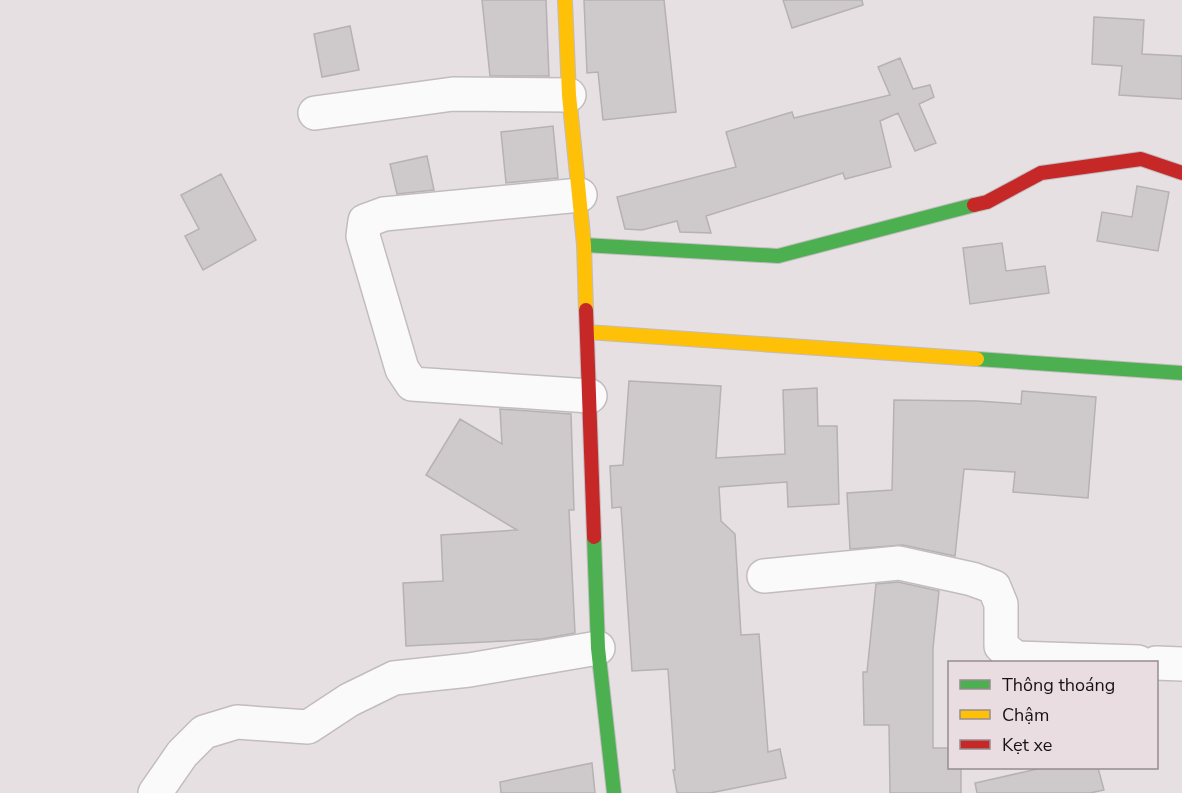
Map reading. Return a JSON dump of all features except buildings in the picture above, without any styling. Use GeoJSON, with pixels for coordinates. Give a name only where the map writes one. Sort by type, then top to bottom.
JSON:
{"type":"FeatureCollection","features":[{"type":"Feature","properties":{"kind":"street"},"geometry":{"type":"LineString","coordinates":[[565,0],[569,95],[584,245],[598,648],[614,793]]}},
{"type":"Feature","properties":{"kind":"street"},"geometry":{"type":"LineString","coordinates":[[315,113],[453,94],[569,95]]}},
{"type":"Feature","properties":{"kind":"street"},"geometry":{"type":"LineString","coordinates":[[584,245],[778,256],[987,201],[1041,173],[1141,159],[1182,173]]}},
{"type":"Feature","properties":{"kind":"street"},"geometry":{"type":"LineString","coordinates":[[580,195],[384,214],[365,221],[363,236],[402,369],[412,384],[590,396]]}},
{"type":"Feature","properties":{"kind":"street"},"geometry":{"type":"LineString","coordinates":[[586,332],[1182,373]]}},
{"type":"Feature","properties":{"kind":"street"},"geometry":{"type":"LineString","coordinates":[[764,576],[899,563],[972,579],[994,587],[1001,604],[1001,646],[1016,658],[1089,661]]}},
{"type":"Feature","properties":{"kind":"street"},"geometry":{"type":"LineString","coordinates":[[155,793],[182,754],[204,732],[237,722],[308,727],[349,699],[394,678],[468,670],[598,648]]}},
{"type":"Feature","properties":{"kind":"street"},"geometry":{"type":"LineString","coordinates":[[1158,663],[1182,664]]}},
{"type":"Feature","properties":{"kind":"traffic: fast"},"geometry":{"type":"LineString","coordinates":[[584,245],[778,256],[974,205]]}},
{"type":"Feature","properties":{"kind":"traffic: fast"},"geometry":{"type":"LineString","coordinates":[[977,359],[1182,373]]}},
{"type":"Feature","properties":{"kind":"traffic: fast"},"geometry":{"type":"LineString","coordinates":[[594,537],[598,648],[614,793]]}},
{"type":"Feature","properties":{"kind":"traffic: slow"},"geometry":{"type":"LineString","coordinates":[[565,0],[569,95],[584,245],[586,310]]}},
{"type":"Feature","properties":{"kind":"traffic: slow"},"geometry":{"type":"LineString","coordinates":[[587,332],[977,359]]}},
{"type":"Feature","properties":{"kind":"traffic: jam"},"geometry":{"type":"LineString","coordinates":[[974,205],[987,202],[1041,173],[1141,159],[1182,173]]}},
{"type":"Feature","properties":{"kind":"traffic: jam"},"geometry":{"type":"LineString","coordinates":[[586,310],[594,537]]}}]}
